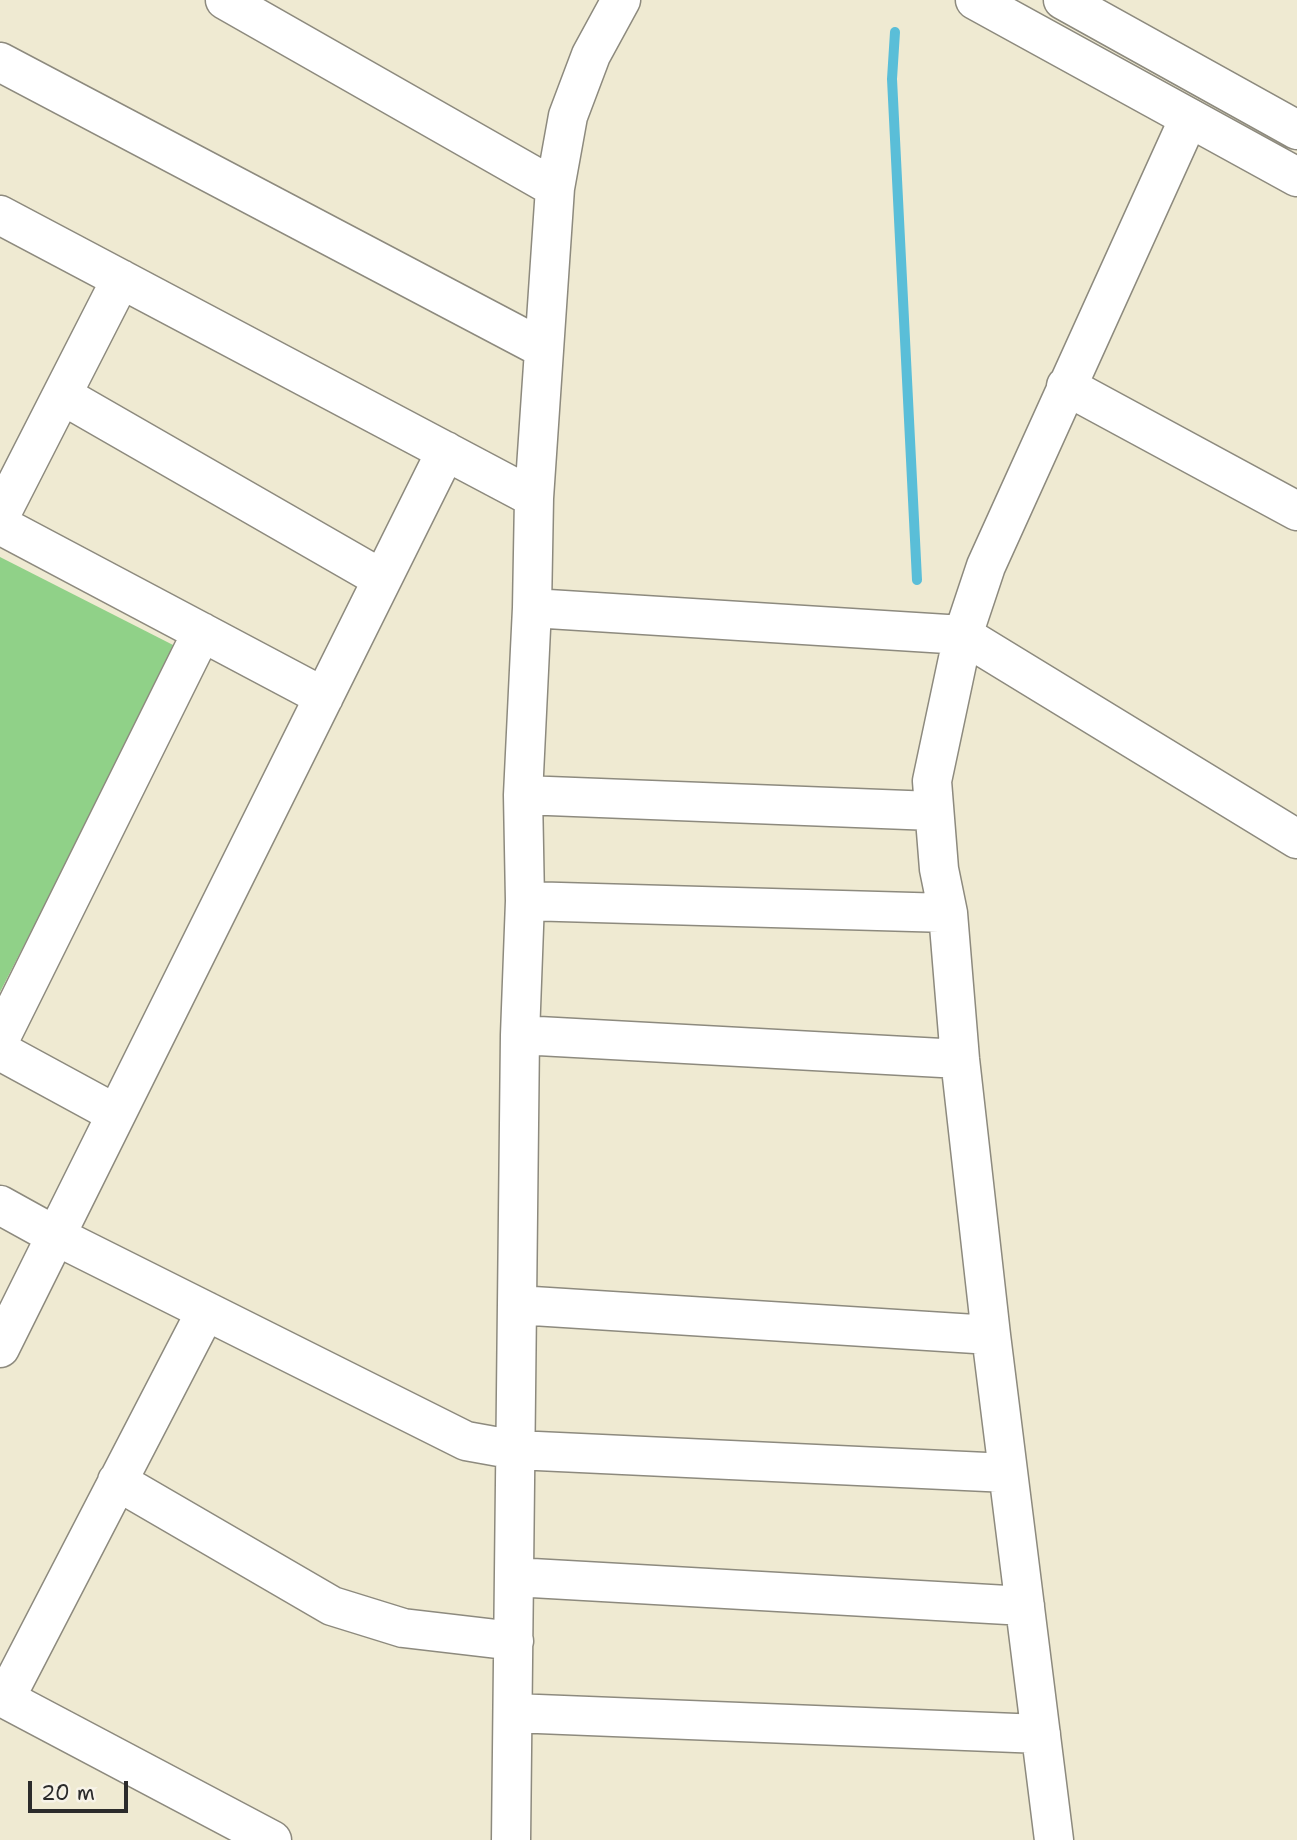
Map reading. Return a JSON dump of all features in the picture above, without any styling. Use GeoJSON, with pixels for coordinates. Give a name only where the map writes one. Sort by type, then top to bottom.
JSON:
{"type":"FeatureCollection","features":[{"type":"Feature","properties":{"kind":"street"},"geometry":{"type":"LineString","coordinates":[[225,0],[555,188]]}},
{"type":"Feature","properties":{"kind":"street"},"geometry":{"type":"LineString","coordinates":[[511,1840],[520,1035],[525,901],[523,795],[534,498],[555,188],[568,116],[591,55],[621,0]]}},
{"type":"Feature","properties":{"kind":"street"},"geometry":{"type":"LineString","coordinates":[[975,0],[1297,177]]}},
{"type":"Feature","properties":{"kind":"street"},"geometry":{"type":"LineString","coordinates":[[1063,0],[1297,130]]}},
{"type":"Feature","properties":{"kind":"street"},"geometry":{"type":"LineString","coordinates":[[0,62],[544,349]]}},
{"type":"Feature","properties":{"kind":"street"},"geometry":{"type":"LineString","coordinates":[[1054,1840],[991,1335],[960,1059],[948,913],[939,869],[932,781],[963,635],[986,566],[1189,118]]}},
{"type":"Feature","properties":{"kind":"street"},"geometry":{"type":"LineString","coordinates":[[0,215],[534,498]]}},
{"type":"Feature","properties":{"kind":"street"},"geometry":{"type":"LineString","coordinates":[[0,516],[121,279]]}},
{"type":"Feature","properties":{"kind":"street"},"geometry":{"type":"LineString","coordinates":[[1066,386],[1297,511]]}},
{"type":"Feature","properties":{"kind":"street"},"geometry":{"type":"LineString","coordinates":[[62,395],[382,579]]}},
{"type":"Feature","properties":{"kind":"street"},"geometry":{"type":"LineString","coordinates":[[0,1348],[446,451]]}},
{"type":"Feature","properties":{"kind":"street"},"geometry":{"type":"LineString","coordinates":[[0,525],[324,697]]}},
{"type":"Feature","properties":{"kind":"street"},"geometry":{"type":"LineString","coordinates":[[532,608],[963,635],[1297,839]]}},
{"type":"Feature","properties":{"kind":"street"},"geometry":{"type":"LineString","coordinates":[[0,1039],[202,632]]}},
{"type":"Feature","properties":{"kind":"street"},"geometry":{"type":"LineString","coordinates":[[523,795],[933,811]]}},
{"type":"Feature","properties":{"kind":"street"},"geometry":{"type":"LineString","coordinates":[[525,901],[948,913]]}},
{"type":"Feature","properties":{"kind":"street"},"geometry":{"type":"LineString","coordinates":[[520,1035],[960,1059]]}},
{"type":"Feature","properties":{"kind":"street"},"geometry":{"type":"LineString","coordinates":[[0,1051],[116,1114]]}},
{"type":"Feature","properties":{"kind":"street"},"geometry":{"type":"LineString","coordinates":[[0,1205],[56,1236],[466,1441],[516,1450],[1008,1473]]}},
{"type":"Feature","properties":{"kind":"street"},"geometry":{"type":"LineString","coordinates":[[517,1305],[991,1335]]}},
{"type":"Feature","properties":{"kind":"street"},"geometry":{"type":"LineString","coordinates":[[206,1311],[2,1697],[272,1840]]}},
{"type":"Feature","properties":{"kind":"street"},"geometry":{"type":"LineString","coordinates":[[117,1481],[332,1606],[403,1628],[514,1641]]}},
{"type":"Feature","properties":{"kind":"street"},"geometry":{"type":"LineString","coordinates":[[514,1577],[1025,1606]]}},
{"type":"Feature","properties":{"kind":"street"},"geometry":{"type":"LineString","coordinates":[[513,1713],[1041,1734]]}},
{"type":"Feature","properties":{"kind":"green space"},"geometry":{"type":"Polygon","coordinates":[[[0,557],[177,647],[0,992],[0,557]]]}},
{"type":"Feature","properties":{"kind":"waterway"},"geometry":{"type":"LineString","coordinates":[[895,32],[892,79],[917,580]]}}]}
